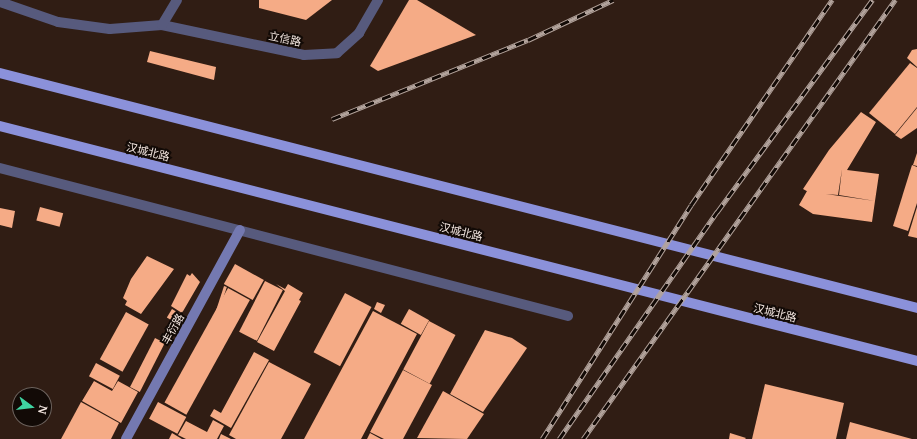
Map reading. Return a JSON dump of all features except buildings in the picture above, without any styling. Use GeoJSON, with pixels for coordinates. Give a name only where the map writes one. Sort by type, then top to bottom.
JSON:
{"type":"FeatureCollection","features":[{"type":"Feature","properties":{"kind":"main road"},"geometry":{"type":"LineString","coordinates":[[0,73],[917,308]]}},
{"type":"Feature","properties":{"kind":"main road","name":"汉城北路"},"geometry":{"type":"LineString","coordinates":[[0,126],[917,361]]}},
{"type":"Feature","properties":{"kind":"street"},"geometry":{"type":"LineString","coordinates":[[162,25],[177,0]]}},
{"type":"Feature","properties":{"kind":"street","name":"立信路"},"geometry":{"type":"LineString","coordinates":[[0,2],[36,17],[82,26],[110,29],[162,25],[304,55],[337,53],[359,33],[378,0]]}},
{"type":"Feature","properties":{"kind":"street"},"geometry":{"type":"LineString","coordinates":[[0,168],[568,316]]}},
{"type":"Feature","properties":{"kind":"street","name":"丰衍路"},"geometry":{"type":"LineString","coordinates":[[126,439],[240,230]]}},
{"type":"Feature","properties":{"kind":"railway"},"geometry":{"type":"LineString","coordinates":[[332,119],[528,40],[613,0]]}},
{"type":"Feature","properties":{"kind":"railway"},"geometry":{"type":"LineString","coordinates":[[542,439],[691,205],[832,0]]}},
{"type":"Feature","properties":{"kind":"railway"},"geometry":{"type":"LineString","coordinates":[[559,439],[717,212],[872,0]]}},
{"type":"Feature","properties":{"kind":"railway"},"geometry":{"type":"LineString","coordinates":[[583,439],[895,0]]}}]}
